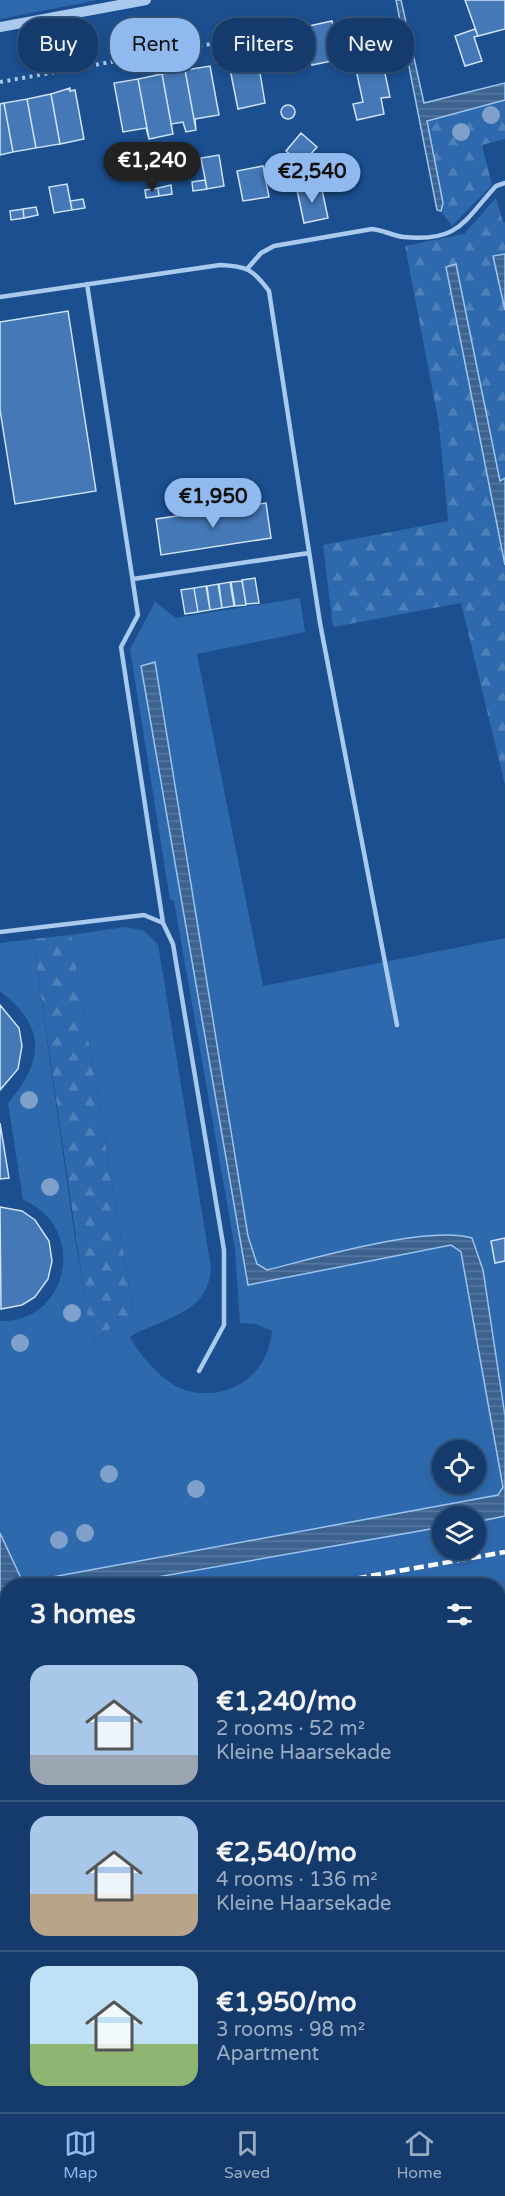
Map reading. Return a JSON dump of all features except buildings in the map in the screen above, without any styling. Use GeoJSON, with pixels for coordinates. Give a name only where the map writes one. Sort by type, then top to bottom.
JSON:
{"type":"FeatureCollection","features":[{"type":"Feature","properties":{"kind":"street"},"geometry":{"type":"LineString","coordinates":[[0,27],[146,0]]}},
{"type":"Feature","properties":{"kind":"lane"},"geometry":{"type":"LineString","coordinates":[[247,269],[261,253],[285,244],[372,229],[385,230],[402,237],[442,235],[457,231],[496,186],[505,183]]}},
{"type":"Feature","properties":{"kind":"lane"},"geometry":{"type":"LineString","coordinates":[[0,297],[220,265],[247,269],[257,274],[268,291],[320,623],[397,1025]]}},
{"type":"Feature","properties":{"kind":"lane"},"geometry":{"type":"LineString","coordinates":[[87,284],[138,615],[120,647],[163,922],[173,944],[224,1250],[224,1325],[199,1371]]}},
{"type":"Feature","properties":{"kind":"lane"},"geometry":{"type":"LineString","coordinates":[[133,579],[309,553]]}},
{"type":"Feature","properties":{"kind":"lane"},"geometry":{"type":"LineString","coordinates":[[0,932],[144,915],[163,922]]}},
{"type":"Feature","properties":{"kind":"path"},"geometry":{"type":"LineString","coordinates":[[0,82],[212,45]]}},
{"type":"Feature","properties":{"kind":"green space"},"geometry":{"type":"Polygon","coordinates":[[[0,0],[98,0],[0,19],[0,0]]]}},
{"type":"Feature","properties":{"kind":"green space"},"geometry":{"type":"Polygon","coordinates":[[[505,100],[505,139],[482,145],[492,185],[452,226],[442,213],[443,203],[427,121],[505,100]]]}},
{"type":"Feature","properties":{"kind":"green space"},"geometry":{"type":"Polygon","coordinates":[[[496,198],[503,222],[505,222],[505,254],[493,257],[505,310],[505,478],[500,482],[456,265],[446,267],[505,565],[505,785],[461,603],[333,627],[323,545],[448,521],[439,424],[405,246],[464,234],[496,198]]]}},
{"type":"Feature","properties":{"kind":"green space"},"geometry":{"type":"Polygon","coordinates":[[[300,598],[305,632],[197,654],[263,986],[505,938],[505,1416],[483,1270],[472,1238],[401,1239],[267,1270],[257,1264],[248,1236],[155,662],[141,666],[248,1284],[452,1245],[461,1252],[503,1487],[498,1495],[47,1578],[21,1578],[0,1533],[0,1321],[24,1317],[42,1307],[55,1290],[62,1271],[63,1250],[57,1230],[44,1213],[23,1200],[8,1103],[29,1073],[34,1059],[35,1045],[33,1031],[26,1018],[0,991],[0,943],[33,939],[73,1225],[92,1340],[134,1314],[71,935],[124,927],[143,930],[158,944],[211,1268],[208,1284],[202,1296],[193,1305],[182,1313],[130,1337],[152,1367],[167,1381],[182,1389],[198,1393],[214,1393],[242,1383],[253,1374],[269,1347],[272,1331],[256,1324],[240,1323],[235,1249],[174,901],[170,900],[130,649],[155,602],[176,618],[300,598]]]}},
{"type":"Feature","properties":{"kind":"green space"},"geometry":{"type":"Polygon","coordinates":[[[71,935],[134,1315],[91,1340],[33,939],[71,935]]]}},
{"type":"Feature","properties":{"kind":"green space"},"geometry":{"type":"Polygon","coordinates":[[[505,1516],[505,1578],[157,1578],[432,1529],[432,1560],[486,1560],[486,1520],[505,1516]]]}},
{"type":"Feature","properties":{"kind":"shaded area"},"geometry":{"type":"Polygon","coordinates":[[[396,0],[401,0],[405,18],[400,18],[396,0]]]}},
{"type":"Feature","properties":{"kind":"shaded area"},"geometry":{"type":"Polygon","coordinates":[[[414,58],[424,103],[505,83],[505,100],[427,121],[443,203],[441,211],[437,210],[410,72],[414,72],[414,58]]]}},
{"type":"Feature","properties":{"kind":"shaded area"},"geometry":{"type":"Polygon","coordinates":[[[505,254],[505,310],[493,256],[505,254]]]}},
{"type":"Feature","properties":{"kind":"shaded area"},"geometry":{"type":"Polygon","coordinates":[[[456,264],[500,481],[505,478],[505,565],[446,267],[456,264]]]}},
{"type":"Feature","properties":{"kind":"shaded area"},"geometry":{"type":"Polygon","coordinates":[[[155,662],[248,1236],[257,1264],[267,1270],[400,1239],[452,1235],[472,1238],[483,1270],[505,1416],[505,1516],[486,1520],[486,1506],[438,1506],[498,1495],[503,1487],[461,1252],[451,1245],[248,1285],[141,666],[155,662]]]}},
{"type":"Feature","properties":{"kind":"shaded area"},"geometry":{"type":"Polygon","coordinates":[[[432,1507],[432,1529],[152,1578],[47,1578],[432,1507]]]}},
{"type":"Feature","properties":{"kind":"shaded area"},"geometry":{"type":"Polygon","coordinates":[[[0,1533],[21,1578],[0,1578],[0,1533]]]}},
{"type":"Feature","properties":{"kind":"railway"},"geometry":{"type":"LineString","coordinates":[[359,1578],[505,1552]]}}]}
